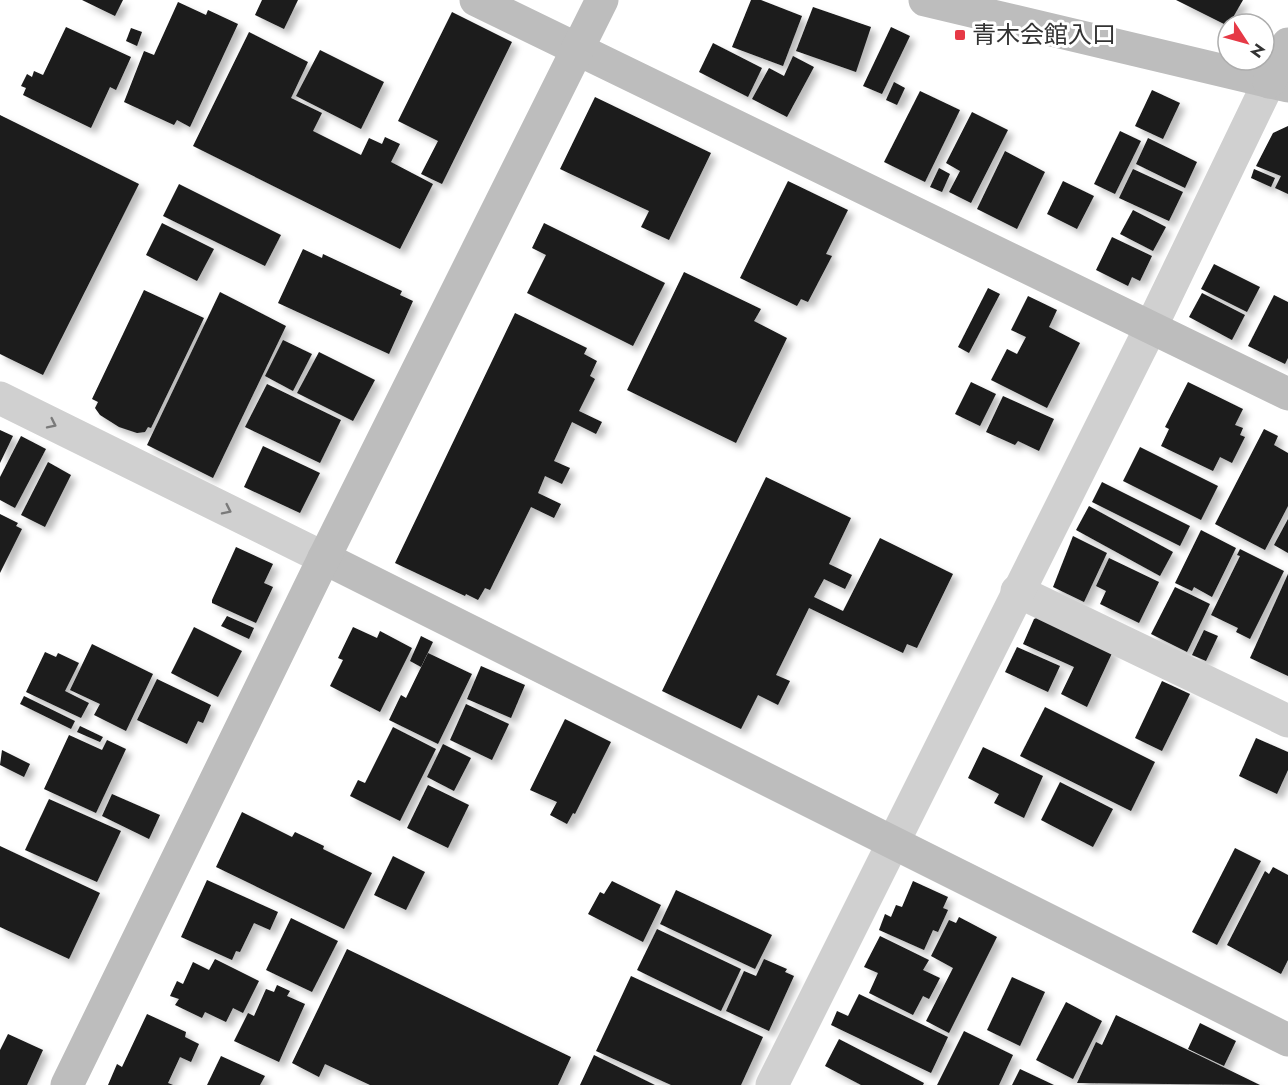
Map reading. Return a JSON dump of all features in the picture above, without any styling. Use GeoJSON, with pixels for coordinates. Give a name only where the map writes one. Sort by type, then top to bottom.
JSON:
{"type":"FeatureCollection","features":[{"type":"Feature","properties":{"kind":"street"},"geometry":{"type":"LineString","coordinates":[[476,0],[1288,394]]}},
{"type":"Feature","properties":{"kind":"street"},"geometry":{"type":"LineString","coordinates":[[67,1085],[324,558],[602,0]]}},
{"type":"Feature","properties":{"kind":"street"},"geometry":{"type":"LineString","coordinates":[[925,0],[1279,84]]}},
{"type":"Feature","properties":{"kind":"street"},"geometry":{"type":"LineString","coordinates":[[772,1085],[1017,591],[1151,327],[1279,84],[1288,44]]}},
{"type":"Feature","properties":{"kind":"street"},"geometry":{"type":"LineString","coordinates":[[0,398],[1288,1040]]}},
{"type":"Feature","properties":{"kind":"street"},"geometry":{"type":"LineString","coordinates":[[1017,591],[1288,721]]}},
{"type":"Feature","properties":{"kind":"building"},"geometry":{"type":"Polygon","coordinates":[[[82,0],[123,0],[115,16],[82,0]]]}},
{"type":"Feature","properties":{"kind":"building"},"geometry":{"type":"Polygon","coordinates":[[[262,0],[298,0],[284,29],[255,15],[262,0]]]}},
{"type":"Feature","properties":{"kind":"building"},"geometry":{"type":"Polygon","coordinates":[[[751,0],[761,0],[802,16],[783,66],[732,47],[751,0]]]}},
{"type":"Feature","properties":{"kind":"building"},"geometry":{"type":"Polygon","coordinates":[[[1176,0],[1243,0],[1236,12],[1216,12],[1216,20],[1176,0]]]}},
{"type":"Feature","properties":{"kind":"building"},"geometry":{"type":"Polygon","coordinates":[[[178,2],[206,15],[208,10],[238,24],[190,127],[177,120],[174,125],[124,102],[144,51],[154,55],[178,2]]]}},
{"type":"Feature","properties":{"kind":"building"},"geometry":{"type":"Polygon","coordinates":[[[813,7],[871,27],[856,72],[796,51],[813,7]]]}},
{"type":"Feature","properties":{"kind":"building"},"geometry":{"type":"Polygon","coordinates":[[[452,12],[512,42],[442,184],[421,174],[438,141],[398,121],[452,12]]]}},
{"type":"Feature","properties":{"kind":"building"},"geometry":{"type":"Polygon","coordinates":[[[66,27],[131,57],[116,90],[110,87],[91,128],[23,95],[26,88],[21,86],[27,74],[32,77],[34,71],[43,75],[66,27]]]}},
{"type":"Feature","properties":{"kind":"building"},"geometry":{"type":"Polygon","coordinates":[[[891,27],[910,36],[882,94],[863,86],[891,27]]]}},
{"type":"Feature","properties":{"kind":"building"},"geometry":{"type":"Polygon","coordinates":[[[131,28],[142,32],[137,46],[126,41],[131,28]]]}},
{"type":"Feature","properties":{"kind":"building"},"geometry":{"type":"Polygon","coordinates":[[[249,32],[308,62],[291,98],[322,113],[313,131],[361,155],[369,138],[382,144],[385,137],[400,144],[391,162],[433,184],[400,249],[193,146],[249,32]]]}},
{"type":"Feature","properties":{"kind":"building"},"geometry":{"type":"Polygon","coordinates":[[[713,43],[762,68],[748,97],[699,72],[713,43]]]}},
{"type":"Feature","properties":{"kind":"building"},"geometry":{"type":"Polygon","coordinates":[[[320,50],[384,82],[361,129],[296,96],[320,50]]]}},
{"type":"Feature","properties":{"kind":"building"},"geometry":{"type":"Polygon","coordinates":[[[793,56],[814,67],[787,117],[752,99],[769,68],[784,76],[793,56]]]}},
{"type":"Feature","properties":{"kind":"building"},"geometry":{"type":"Polygon","coordinates":[[[894,82],[905,88],[897,105],[886,100],[894,82]]]}},
{"type":"Feature","properties":{"kind":"building"},"geometry":{"type":"Polygon","coordinates":[[[1152,90],[1180,103],[1163,139],[1135,126],[1152,90]]]}},
{"type":"Feature","properties":{"kind":"building"},"geometry":{"type":"Polygon","coordinates":[[[920,91],[960,110],[925,182],[884,162],[920,91]]]}},
{"type":"Feature","properties":{"kind":"building"},"geometry":{"type":"Polygon","coordinates":[[[595,97],[711,153],[669,240],[641,227],[649,211],[560,169],[595,97]]]}},
{"type":"Feature","properties":{"kind":"building"},"geometry":{"type":"Polygon","coordinates":[[[972,112],[1008,130],[971,203],[949,192],[960,171],[946,163],[972,112]]]}},
{"type":"Feature","properties":{"kind":"building"},"geometry":{"type":"Polygon","coordinates":[[[0,115],[139,184],[43,375],[0,354],[0,115]]]}},
{"type":"Feature","properties":{"kind":"building"},"geometry":{"type":"Polygon","coordinates":[[[1288,126],[1288,194],[1275,188],[1281,176],[1256,166],[1273,133],[1288,126]]]}},
{"type":"Feature","properties":{"kind":"building"},"geometry":{"type":"Polygon","coordinates":[[[1120,131],[1141,141],[1115,194],[1094,184],[1120,131]]]}},
{"type":"Feature","properties":{"kind":"building"},"geometry":{"type":"Polygon","coordinates":[[[1148,138],[1197,162],[1185,188],[1136,164],[1148,138]]]}},
{"type":"Feature","properties":{"kind":"building"},"geometry":{"type":"Polygon","coordinates":[[[1005,151],[1045,172],[1017,229],[977,209],[1005,151]]]}},
{"type":"Feature","properties":{"kind":"building"},"geometry":{"type":"Polygon","coordinates":[[[939,168],[950,174],[942,192],[930,187],[939,168]]]}},
{"type":"Feature","properties":{"kind":"building"},"geometry":{"type":"Polygon","coordinates":[[[1133,169],[1183,192],[1169,221],[1119,198],[1133,169]]]}},
{"type":"Feature","properties":{"kind":"building"},"geometry":{"type":"Polygon","coordinates":[[[1254,169],[1275,178],[1271,187],[1251,178],[1254,169]]]}},
{"type":"Feature","properties":{"kind":"building"},"geometry":{"type":"Polygon","coordinates":[[[788,181],[848,210],[826,254],[832,256],[808,302],[801,299],[797,306],[740,278],[788,181]]]}},
{"type":"Feature","properties":{"kind":"building"},"geometry":{"type":"Polygon","coordinates":[[[1063,181],[1094,196],[1077,229],[1047,214],[1063,181]]]}},
{"type":"Feature","properties":{"kind":"building"},"geometry":{"type":"Polygon","coordinates":[[[179,184],[281,235],[265,266],[163,216],[179,184]]]}},
{"type":"Feature","properties":{"kind":"building"},"geometry":{"type":"Polygon","coordinates":[[[1133,210],[1166,227],[1153,251],[1120,234],[1133,210]]]}},
{"type":"Feature","properties":{"kind":"building"},"geometry":{"type":"Polygon","coordinates":[[[162,223],[214,249],[197,281],[146,255],[162,223]]]}},
{"type":"Feature","properties":{"kind":"building"},"geometry":{"type":"Polygon","coordinates":[[[544,223],[665,283],[633,346],[527,293],[546,255],[532,248],[544,223]]]}},
{"type":"Feature","properties":{"kind":"building"},"geometry":{"type":"Polygon","coordinates":[[[1112,237],[1152,256],[1140,281],[1132,277],[1128,286],[1096,270],[1112,237]]]}},
{"type":"Feature","properties":{"kind":"building"},"geometry":{"type":"Polygon","coordinates":[[[303,249],[322,258],[323,254],[402,291],[400,295],[413,301],[389,354],[278,303],[303,249]]]}},
{"type":"Feature","properties":{"kind":"building"},"geometry":{"type":"Polygon","coordinates":[[[1214,264],[1260,287],[1247,312],[1201,289],[1214,264]]]}},
{"type":"Feature","properties":{"kind":"building"},"geometry":{"type":"Polygon","coordinates":[[[684,272],[761,309],[754,321],[787,338],[736,443],[627,390],[684,272]]]}},
{"type":"Feature","properties":{"kind":"building"},"geometry":{"type":"Polygon","coordinates":[[[988,288],[1000,294],[969,353],[958,347],[988,288]]]}},
{"type":"Feature","properties":{"kind":"building"},"geometry":{"type":"Polygon","coordinates":[[[144,290],[204,318],[151,428],[148,427],[145,432],[137,433],[119,427],[100,415],[95,408],[98,402],[92,399],[144,290]]]}},
{"type":"Feature","properties":{"kind":"building"},"geometry":{"type":"Polygon","coordinates":[[[220,292],[286,326],[213,478],[147,445],[220,292]]]}},
{"type":"Feature","properties":{"kind":"building"},"geometry":{"type":"Polygon","coordinates":[[[1202,293],[1245,315],[1232,340],[1189,317],[1202,293]]]}},
{"type":"Feature","properties":{"kind":"building"},"geometry":{"type":"Polygon","coordinates":[[[1274,295],[1288,302],[1288,358],[1285,364],[1248,346],[1274,295]]]}},
{"type":"Feature","properties":{"kind":"building"},"geometry":{"type":"Polygon","coordinates":[[[1028,296],[1057,310],[1049,327],[1080,343],[1047,408],[991,380],[1007,349],[1017,354],[1026,337],[1011,330],[1028,296]]]}},
{"type":"Feature","properties":{"kind":"building"},"geometry":{"type":"Polygon","coordinates":[[[515,313],[587,348],[584,354],[597,361],[590,376],[595,379],[579,411],[602,422],[596,434],[572,422],[554,461],[570,468],[562,484],[545,476],[538,493],[561,504],[554,518],[531,507],[490,590],[485,588],[478,600],[395,563],[515,313]]]}},
{"type":"Feature","properties":{"kind":"building"},"geometry":{"type":"Polygon","coordinates":[[[283,340],[312,354],[293,391],[265,376],[283,340]]]}},
{"type":"Feature","properties":{"kind":"building"},"geometry":{"type":"Polygon","coordinates":[[[319,352],[375,380],[353,421],[297,393],[319,352]]]}},
{"type":"Feature","properties":{"kind":"building"},"geometry":{"type":"Polygon","coordinates":[[[971,382],[996,394],[980,426],[955,414],[971,382]]]}},
{"type":"Feature","properties":{"kind":"building"},"geometry":{"type":"Polygon","coordinates":[[[1188,382],[1243,409],[1235,425],[1243,428],[1240,435],[1245,437],[1232,463],[1220,457],[1213,471],[1161,446],[1169,429],[1165,427],[1188,382]]]}},
{"type":"Feature","properties":{"kind":"building"},"geometry":{"type":"Polygon","coordinates":[[[267,384],[341,420],[320,463],[245,427],[267,384]]]}},
{"type":"Feature","properties":{"kind":"building"},"geometry":{"type":"Polygon","coordinates":[[[1003,396],[1054,419],[1039,451],[1018,441],[1015,445],[986,432],[1003,396]]]}},
{"type":"Feature","properties":{"kind":"building"},"geometry":{"type":"Polygon","coordinates":[[[1264,429],[1278,436],[1274,445],[1288,453],[1288,506],[1265,550],[1215,524],[1264,429]]]}},
{"type":"Feature","properties":{"kind":"building"},"geometry":{"type":"Polygon","coordinates":[[[0,430],[13,436],[0,463],[0,430]]]}},
{"type":"Feature","properties":{"kind":"building"},"geometry":{"type":"Polygon","coordinates":[[[21,436],[46,449],[15,508],[0,500],[0,477],[21,436]]]}},
{"type":"Feature","properties":{"kind":"building"},"geometry":{"type":"Polygon","coordinates":[[[263,446],[320,473],[300,513],[244,487],[263,446]]]}},
{"type":"Feature","properties":{"kind":"building"},"geometry":{"type":"Polygon","coordinates":[[[1140,447],[1218,486],[1201,520],[1123,481],[1140,447]]]}},
{"type":"Feature","properties":{"kind":"building"},"geometry":{"type":"Polygon","coordinates":[[[48,462],[71,475],[45,527],[21,515],[48,462]]]}},
{"type":"Feature","properties":{"kind":"building"},"geometry":{"type":"Polygon","coordinates":[[[766,477],[851,518],[829,564],[852,575],[845,589],[824,579],[814,597],[843,611],[880,538],[953,574],[917,648],[907,644],[903,653],[809,608],[776,675],[790,681],[778,705],[758,695],[741,729],[662,691],[766,477]]]}},
{"type":"Feature","properties":{"kind":"building"},"geometry":{"type":"Polygon","coordinates":[[[1102,482],[1190,526],[1180,546],[1092,502],[1102,482]]]}},
{"type":"Feature","properties":{"kind":"building"},"geometry":{"type":"Polygon","coordinates":[[[1089,506],[1173,552],[1160,576],[1076,530],[1089,506]]]}},
{"type":"Feature","properties":{"kind":"building"},"geometry":{"type":"Polygon","coordinates":[[[0,514],[18,523],[16,526],[22,529],[0,573],[0,514]]]}},
{"type":"Feature","properties":{"kind":"building"},"geometry":{"type":"Polygon","coordinates":[[[1288,519],[1288,553],[1274,545],[1288,519]]]}},
{"type":"Feature","properties":{"kind":"building"},"geometry":{"type":"Polygon","coordinates":[[[1201,530],[1236,548],[1212,597],[1194,587],[1192,591],[1175,583],[1201,530]]]}},
{"type":"Feature","properties":{"kind":"building"},"geometry":{"type":"Polygon","coordinates":[[[1073,536],[1107,553],[1084,602],[1053,587],[1073,536]]]}},
{"type":"Feature","properties":{"kind":"building"},"geometry":{"type":"Polygon","coordinates":[[[236,547],[273,564],[264,583],[273,587],[256,623],[212,603],[236,547]]]}},
{"type":"Feature","properties":{"kind":"building"},"geometry":{"type":"Polygon","coordinates":[[[1240,549],[1284,571],[1250,639],[1236,632],[1238,628],[1211,615],[1240,556],[1237,555],[1240,549]]]}},
{"type":"Feature","properties":{"kind":"building"},"geometry":{"type":"Polygon","coordinates":[[[1109,558],[1159,582],[1139,623],[1100,604],[1106,591],[1096,586],[1109,558]]]}},
{"type":"Feature","properties":{"kind":"building"},"geometry":{"type":"Polygon","coordinates":[[[1288,574],[1288,676],[1250,658],[1288,574]]]}},
{"type":"Feature","properties":{"kind":"building"},"geometry":{"type":"Polygon","coordinates":[[[1175,587],[1210,604],[1187,652],[1151,634],[1175,587]]]}},
{"type":"Feature","properties":{"kind":"building"},"geometry":{"type":"Polygon","coordinates":[[[227,616],[254,628],[249,639],[221,626],[227,616]]]}},
{"type":"Feature","properties":{"kind":"building"},"geometry":{"type":"Polygon","coordinates":[[[1039,617],[1113,651],[1087,707],[1061,694],[1074,667],[1023,644],[1034,619],[1039,617]]]}},
{"type":"Feature","properties":{"kind":"building"},"geometry":{"type":"Polygon","coordinates":[[[194,627],[242,651],[218,697],[171,673],[194,627]]]}},
{"type":"Feature","properties":{"kind":"building"},"geometry":{"type":"Polygon","coordinates":[[[353,627],[377,638],[380,631],[412,648],[380,712],[330,686],[343,660],[338,658],[353,627]]]}},
{"type":"Feature","properties":{"kind":"building"},"geometry":{"type":"Polygon","coordinates":[[[1204,630],[1218,636],[1206,661],[1192,655],[1204,630]]]}},
{"type":"Feature","properties":{"kind":"building"},"geometry":{"type":"Polygon","coordinates":[[[421,636],[433,642],[421,667],[410,661],[421,636]]]}},
{"type":"Feature","properties":{"kind":"building"},"geometry":{"type":"Polygon","coordinates":[[[92,644],[153,674],[126,731],[94,715],[100,704],[70,690],[92,644]]]}},
{"type":"Feature","properties":{"kind":"building"},"geometry":{"type":"Polygon","coordinates":[[[1017,647],[1060,666],[1048,692],[1005,672],[1017,647]]]}},
{"type":"Feature","properties":{"kind":"building"},"geometry":{"type":"Polygon","coordinates":[[[45,652],[56,657],[58,653],[79,663],[65,691],[89,703],[81,718],[26,692],[45,652]]]}},
{"type":"Feature","properties":{"kind":"building"},"geometry":{"type":"Polygon","coordinates":[[[428,653],[472,674],[438,744],[389,720],[401,695],[406,698],[428,653]]]}},
{"type":"Feature","properties":{"kind":"building"},"geometry":{"type":"Polygon","coordinates":[[[481,666],[525,685],[511,718],[467,699],[481,666]]]}},
{"type":"Feature","properties":{"kind":"building"},"geometry":{"type":"Polygon","coordinates":[[[157,679],[211,705],[203,723],[198,721],[187,744],[137,720],[157,679]]]}},
{"type":"Feature","properties":{"kind":"building"},"geometry":{"type":"Polygon","coordinates":[[[1162,681],[1190,694],[1162,751],[1135,738],[1162,681]]]}},
{"type":"Feature","properties":{"kind":"building"},"geometry":{"type":"Polygon","coordinates":[[[24,696],[75,721],[71,729],[20,704],[24,696]]]}},
{"type":"Feature","properties":{"kind":"building"},"geometry":{"type":"Polygon","coordinates":[[[466,704],[509,724],[492,760],[450,740],[466,704]]]}},
{"type":"Feature","properties":{"kind":"building"},"geometry":{"type":"Polygon","coordinates":[[[1045,707],[1155,762],[1131,811],[1020,756],[1045,707]]]}},
{"type":"Feature","properties":{"kind":"building"},"geometry":{"type":"Polygon","coordinates":[[[565,719],[611,742],[575,814],[573,813],[567,824],[550,815],[557,802],[530,790],[565,719]]]}},
{"type":"Feature","properties":{"kind":"building"},"geometry":{"type":"Polygon","coordinates":[[[80,726],[103,737],[100,742],[77,732],[80,726]]]}},
{"type":"Feature","properties":{"kind":"building"},"geometry":{"type":"Polygon","coordinates":[[[393,727],[436,749],[400,821],[350,796],[358,780],[365,783],[393,727]]]}},
{"type":"Feature","properties":{"kind":"building"},"geometry":{"type":"Polygon","coordinates":[[[69,735],[102,750],[107,740],[126,749],[96,813],[44,789],[69,735]]]}},
{"type":"Feature","properties":{"kind":"building"},"geometry":{"type":"Polygon","coordinates":[[[1256,738],[1288,752],[1288,770],[1277,794],[1239,776],[1256,738]]]}},
{"type":"Feature","properties":{"kind":"building"},"geometry":{"type":"Polygon","coordinates":[[[443,744],[471,758],[454,791],[427,777],[443,744]]]}},
{"type":"Feature","properties":{"kind":"building"},"geometry":{"type":"Polygon","coordinates":[[[983,747],[1043,776],[1024,818],[994,803],[999,794],[968,778],[983,747]]]}},
{"type":"Feature","properties":{"kind":"building"},"geometry":{"type":"Polygon","coordinates":[[[2,750],[30,764],[24,777],[0,765],[2,750]]]}},
{"type":"Feature","properties":{"kind":"building"},"geometry":{"type":"Polygon","coordinates":[[[1060,782],[1113,809],[1093,847],[1041,820],[1060,782]]]}},
{"type":"Feature","properties":{"kind":"building"},"geometry":{"type":"Polygon","coordinates":[[[428,785],[469,805],[448,848],[407,828],[428,785]]]}},
{"type":"Feature","properties":{"kind":"building"},"geometry":{"type":"Polygon","coordinates":[[[112,794],[160,815],[149,839],[102,816],[112,794]]]}},
{"type":"Feature","properties":{"kind":"building"},"geometry":{"type":"Polygon","coordinates":[[[49,799],[121,831],[97,882],[25,850],[49,799]]]}},
{"type":"Feature","properties":{"kind":"building"},"geometry":{"type":"Polygon","coordinates":[[[242,812],[292,837],[295,832],[324,846],[323,849],[372,873],[344,929],[216,867],[242,812]]]}},
{"type":"Feature","properties":{"kind":"building"},"geometry":{"type":"Polygon","coordinates":[[[0,846],[100,893],[69,959],[0,927],[0,846]]]}},
{"type":"Feature","properties":{"kind":"building"},"geometry":{"type":"Polygon","coordinates":[[[1235,848],[1261,861],[1217,945],[1192,932],[1235,848]]]}},
{"type":"Feature","properties":{"kind":"building"},"geometry":{"type":"Polygon","coordinates":[[[393,856],[425,872],[406,910],[374,895],[393,856]]]}},
{"type":"Feature","properties":{"kind":"building"},"geometry":{"type":"Polygon","coordinates":[[[1273,867],[1288,875],[1288,960],[1281,974],[1227,945],[1265,871],[1269,874],[1273,867]]]}},
{"type":"Feature","properties":{"kind":"building"},"geometry":{"type":"Polygon","coordinates":[[[207,880],[278,912],[270,930],[254,923],[240,952],[236,951],[232,960],[181,937],[207,880]]]}},
{"type":"Feature","properties":{"kind":"building"},"geometry":{"type":"Polygon","coordinates":[[[612,881],[661,905],[643,942],[588,914],[600,892],[604,894],[612,881]]]}},
{"type":"Feature","properties":{"kind":"building"},"geometry":{"type":"Polygon","coordinates":[[[913,881],[948,897],[943,908],[948,910],[938,932],[933,930],[924,950],[879,930],[885,914],[891,917],[896,905],[902,907],[913,881]]]}},
{"type":"Feature","properties":{"kind":"building"},"geometry":{"type":"Polygon","coordinates":[[[676,890],[772,935],[755,969],[660,924],[676,890]]]}},
{"type":"Feature","properties":{"kind":"building"},"geometry":{"type":"Polygon","coordinates":[[[959,917],[997,937],[949,1033],[926,1021],[953,968],[931,956],[949,920],[956,923],[959,917]]]}},
{"type":"Feature","properties":{"kind":"building"},"geometry":{"type":"Polygon","coordinates":[[[291,918],[338,941],[312,992],[266,970],[291,918]]]}},
{"type":"Feature","properties":{"kind":"building"},"geometry":{"type":"Polygon","coordinates":[[[657,929],[741,969],[721,1011],[637,970],[657,929]]]}},
{"type":"Feature","properties":{"kind":"building"},"geometry":{"type":"Polygon","coordinates":[[[880,936],[929,960],[923,970],[940,978],[929,999],[923,996],[913,1015],[869,993],[878,973],[864,967],[880,936]]]}},
{"type":"Feature","properties":{"kind":"building"},"geometry":{"type":"Polygon","coordinates":[[[347,949],[571,1057],[558,1085],[370,1085],[325,1064],[319,1077],[292,1063],[347,949]]]}},
{"type":"Feature","properties":{"kind":"building"},"geometry":{"type":"Polygon","coordinates":[[[215,959],[259,981],[243,1013],[233,1008],[226,1022],[205,1012],[202,1018],[175,1005],[179,999],[170,996],[177,981],[183,984],[193,962],[209,970],[215,959]]]}},
{"type":"Feature","properties":{"kind":"building"},"geometry":{"type":"Polygon","coordinates":[[[764,959],[787,969],[785,972],[794,976],[769,1031],[726,1011],[744,971],[756,976],[764,959]]]}},
{"type":"Feature","properties":{"kind":"building"},"geometry":{"type":"Polygon","coordinates":[[[631,976],[763,1037],[741,1085],[671,1085],[596,1051],[631,976]]]}},
{"type":"Feature","properties":{"kind":"building"},"geometry":{"type":"Polygon","coordinates":[[[1012,977],[1045,992],[1020,1046],[987,1030],[1012,977]]]}},
{"type":"Feature","properties":{"kind":"building"},"geometry":{"type":"Polygon","coordinates":[[[277,985],[290,991],[287,996],[305,1004],[279,1062],[234,1041],[248,1013],[254,1016],[266,989],[274,992],[277,985]]]}},
{"type":"Feature","properties":{"kind":"building"},"geometry":{"type":"Polygon","coordinates":[[[859,994],[948,1037],[931,1073],[831,1025],[837,1011],[848,1016],[859,994]]]}},
{"type":"Feature","properties":{"kind":"building"},"geometry":{"type":"Polygon","coordinates":[[[1066,1002],[1102,1021],[1073,1079],[1036,1060],[1066,1002]]]}},
{"type":"Feature","properties":{"kind":"building"},"geometry":{"type":"Polygon","coordinates":[[[147,1014],[186,1032],[185,1037],[199,1044],[191,1062],[180,1057],[168,1083],[173,1085],[108,1085],[117,1064],[122,1067],[147,1014]]]}},
{"type":"Feature","properties":{"kind":"building"},"geometry":{"type":"Polygon","coordinates":[[[1116,1015],[1260,1085],[1077,1083],[1096,1042],[1102,1045],[1116,1015]]]}},
{"type":"Feature","properties":{"kind":"building"},"geometry":{"type":"Polygon","coordinates":[[[1200,1023],[1236,1041],[1224,1066],[1188,1049],[1200,1023]]]}},
{"type":"Feature","properties":{"kind":"building"},"geometry":{"type":"Polygon","coordinates":[[[964,1031],[1013,1055],[999,1085],[937,1085],[964,1031]]]}},
{"type":"Feature","properties":{"kind":"building"},"geometry":{"type":"Polygon","coordinates":[[[8,1034],[43,1050],[27,1085],[0,1085],[0,1050],[8,1034]]]}},
{"type":"Feature","properties":{"kind":"building"},"geometry":{"type":"Polygon","coordinates":[[[839,1039],[924,1083],[923,1085],[861,1085],[825,1066],[839,1039]]]}},
{"type":"Feature","properties":{"kind":"building"},"geometry":{"type":"Polygon","coordinates":[[[594,1055],[655,1085],[580,1085],[594,1055]]]}},
{"type":"Feature","properties":{"kind":"building"},"geometry":{"type":"Polygon","coordinates":[[[221,1056],[265,1076],[260,1085],[207,1085],[221,1056]]]}},
{"type":"Feature","properties":{"kind":"building"},"geometry":{"type":"Polygon","coordinates":[[[1020,1069],[1054,1085],[1012,1085],[1020,1069]]]}},
{"type":"Feature","properties":{"kind":"place","name":"青木会館入口"},"geometry":{"type":"Point","coordinates":[960,35]}}]}
